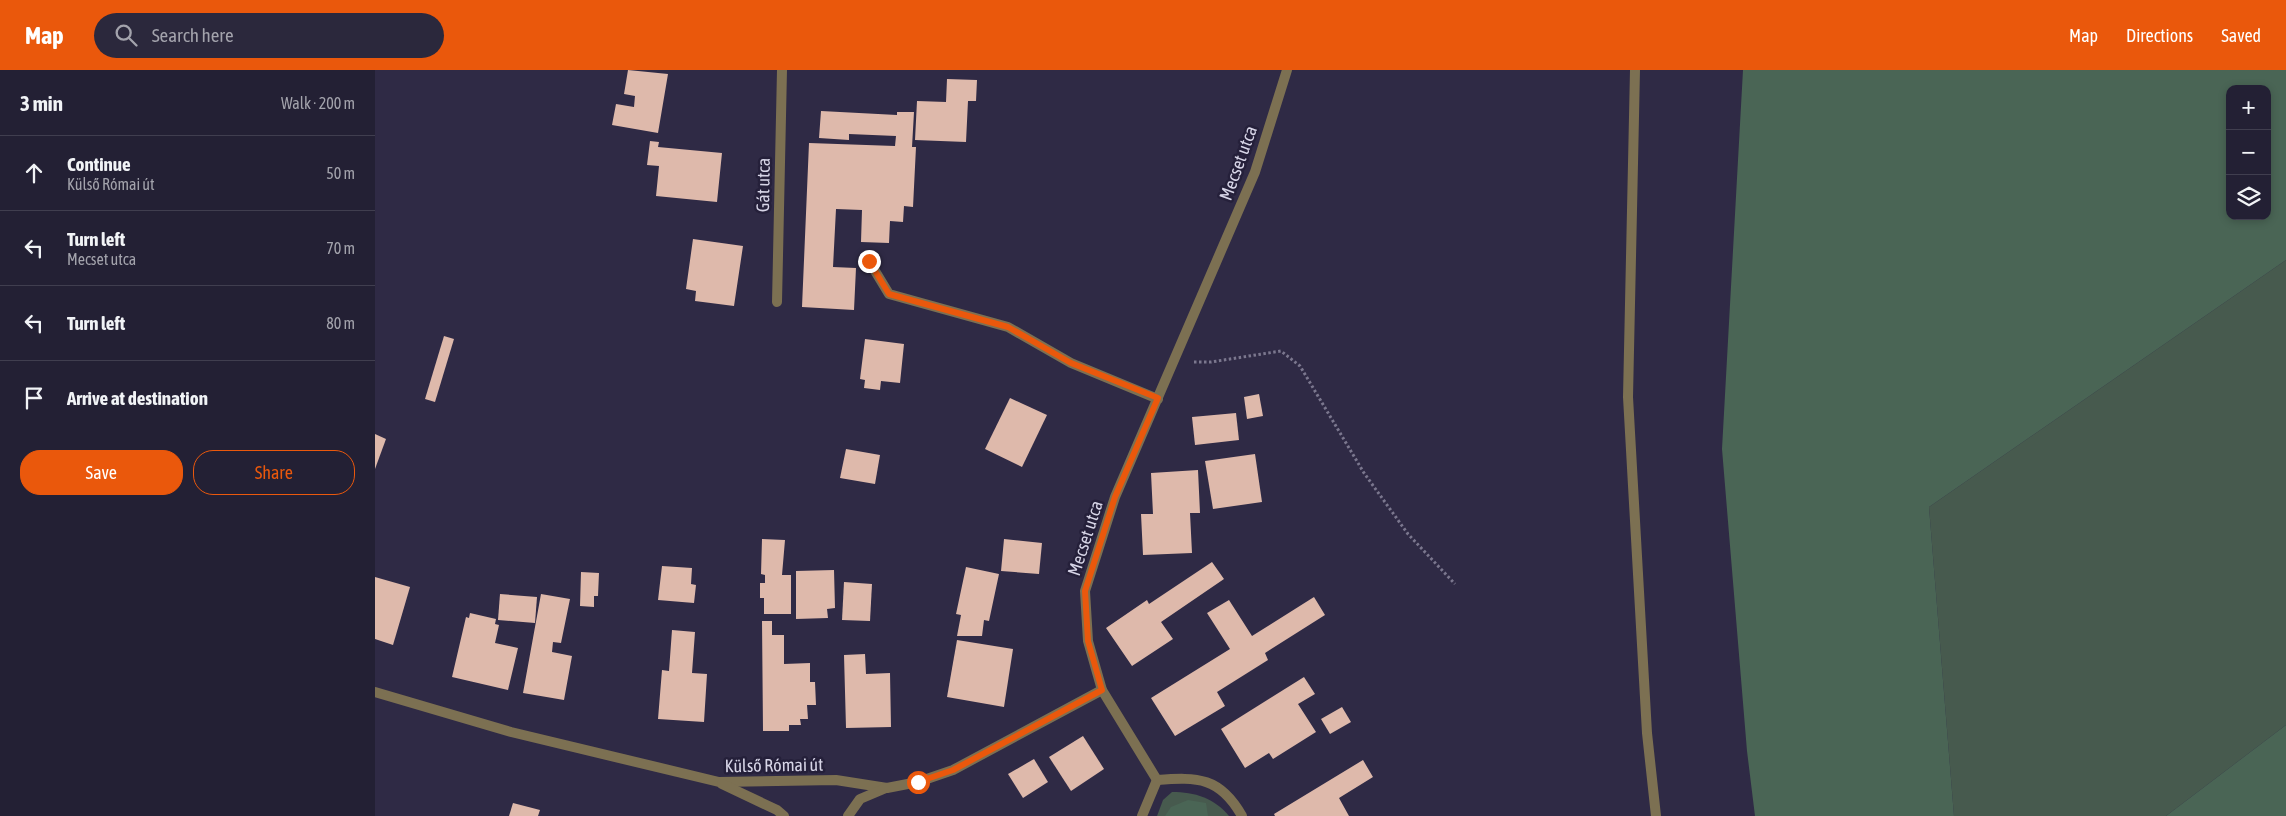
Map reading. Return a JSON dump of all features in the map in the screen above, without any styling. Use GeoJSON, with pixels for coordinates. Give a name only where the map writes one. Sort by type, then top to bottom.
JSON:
{"type":"FeatureCollection","features":[{"type":"Feature","properties":{"kind":"street","name":"Gát utca"},"geometry":{"type":"LineString","coordinates":[[777,302],[782,70]]}},
{"type":"Feature","properties":{"kind":"street","name":"Mecset utca"},"geometry":{"type":"LineString","coordinates":[[1157,780],[1102,690],[1088,641],[1085,591],[1115,497],[1255,172],[1287,70]]}},
{"type":"Feature","properties":{"kind":"street"},"geometry":{"type":"LineString","coordinates":[[1635,70],[1628,397],[1647,733],[1656,816]]}},
{"type":"Feature","properties":{"kind":"street"},"geometry":{"type":"LineString","coordinates":[[869,261],[889,294],[1008,327],[1071,363],[1158,398]]}},
{"type":"Feature","properties":{"kind":"street","name":"Külső Római út"},"geometry":{"type":"LineString","coordinates":[[375,692],[511,732],[719,782],[835,780],[887,788],[918,782],[953,770],[1102,690]]}},
{"type":"Feature","properties":{"kind":"street"},"geometry":{"type":"LineString","coordinates":[[1142,816],[1157,780],[1189,777],[1213,783],[1232,798],[1242,816]]}},
{"type":"Feature","properties":{"kind":"street"},"geometry":{"type":"LineString","coordinates":[[719,782],[777,810],[784,816]]}},
{"type":"Feature","properties":{"kind":"street"},"geometry":{"type":"LineString","coordinates":[[848,816],[860,799],[887,788]]}},
{"type":"Feature","properties":{"kind":"path"},"geometry":{"type":"LineString","coordinates":[[1173,361],[1211,362],[1281,351],[1300,366],[1364,473],[1408,534],[1455,584]]}},
{"type":"Feature","properties":{"kind":"green space"},"geometry":{"type":"Polygon","coordinates":[[[1743,70],[2286,70],[2286,260],[1929,507],[1954,816],[1755,816],[1747,751],[1722,449],[1743,70]]]}},
{"type":"Feature","properties":{"kind":"green space"},"geometry":{"type":"Polygon","coordinates":[[[2286,260],[2286,725],[2166,816],[1954,816],[1929,507],[2286,260]]]}},
{"type":"Feature","properties":{"kind":"green space"},"geometry":{"type":"Polygon","coordinates":[[[2286,725],[2286,816],[2166,816],[2286,725]]]}},
{"type":"Feature","properties":{"kind":"green space"},"geometry":{"type":"Polygon","coordinates":[[[1172,792],[1189,793],[1203,797],[1217,805],[1229,816],[1157,816],[1163,800],[1172,792]]]}},
{"type":"Feature","properties":{"kind":"green space"},"geometry":{"type":"Polygon","coordinates":[[[1188,800],[1206,803],[1208,816],[1165,816],[1171,807],[1188,800]]]}},
{"type":"Feature","properties":{"kind":"building"},"geometry":{"type":"Polygon","coordinates":[[[628,70],[668,74],[658,133],[612,125],[616,104],[634,107],[635,96],[624,94],[628,70]]]}},
{"type":"Feature","properties":{"kind":"building"},"geometry":{"type":"Polygon","coordinates":[[[947,79],[977,80],[976,101],[968,101],[966,142],[915,140],[917,101],[946,102],[947,79]]]}},
{"type":"Feature","properties":{"kind":"building"},"geometry":{"type":"Polygon","coordinates":[[[821,111],[897,115],[897,112],[914,112],[912,147],[916,147],[913,207],[904,206],[903,222],[890,221],[889,243],[861,242],[862,210],[836,209],[833,267],[856,268],[854,310],[802,307],[809,143],[895,146],[896,136],[849,134],[849,140],[819,138],[821,111]]]}},
{"type":"Feature","properties":{"kind":"building"},"geometry":{"type":"Polygon","coordinates":[[[650,141],[659,142],[658,147],[722,153],[717,202],[656,196],[659,166],[647,165],[650,141]]]}},
{"type":"Feature","properties":{"kind":"building"},"geometry":{"type":"Polygon","coordinates":[[[693,239],[743,246],[734,306],[695,301],[696,291],[686,289],[693,239]]]}},
{"type":"Feature","properties":{"kind":"building"},"geometry":{"type":"Polygon","coordinates":[[[444,336],[454,339],[435,402],[425,399],[444,336]]]}},
{"type":"Feature","properties":{"kind":"building"},"geometry":{"type":"Polygon","coordinates":[[[865,339],[904,344],[900,383],[881,381],[880,390],[864,388],[865,380],[860,379],[865,339]]]}},
{"type":"Feature","properties":{"kind":"building"},"geometry":{"type":"Polygon","coordinates":[[[1259,394],[1263,416],[1247,419],[1244,397],[1259,394]]]}},
{"type":"Feature","properties":{"kind":"building"},"geometry":{"type":"Polygon","coordinates":[[[1010,398],[1047,415],[1022,467],[985,449],[1010,398]]]}},
{"type":"Feature","properties":{"kind":"building"},"geometry":{"type":"Polygon","coordinates":[[[1236,413],[1239,440],[1195,445],[1192,417],[1236,413]]]}},
{"type":"Feature","properties":{"kind":"building"},"geometry":{"type":"Polygon","coordinates":[[[375,434],[386,439],[375,469],[375,434]]]}},
{"type":"Feature","properties":{"kind":"building"},"geometry":{"type":"Polygon","coordinates":[[[846,449],[880,455],[875,484],[840,478],[846,449]]]}},
{"type":"Feature","properties":{"kind":"building"},"geometry":{"type":"Polygon","coordinates":[[[1255,454],[1262,502],[1213,509],[1205,461],[1255,454]]]}},
{"type":"Feature","properties":{"kind":"building"},"geometry":{"type":"Polygon","coordinates":[[[1198,470],[1200,513],[1190,513],[1192,553],[1143,555],[1141,514],[1153,514],[1151,473],[1198,470]]]}},
{"type":"Feature","properties":{"kind":"building"},"geometry":{"type":"Polygon","coordinates":[[[762,539],[785,540],[782,575],[791,575],[791,614],[764,614],[764,598],[760,598],[760,583],[765,583],[765,575],[761,574],[762,539]]]}},
{"type":"Feature","properties":{"kind":"building"},"geometry":{"type":"Polygon","coordinates":[[[1004,539],[1042,543],[1039,574],[1001,571],[1004,539]]]}},
{"type":"Feature","properties":{"kind":"building"},"geometry":{"type":"Polygon","coordinates":[[[1212,562],[1224,579],[1161,622],[1173,639],[1132,666],[1106,628],[1147,600],[1149,604],[1212,562]]]}},
{"type":"Feature","properties":{"kind":"building"},"geometry":{"type":"Polygon","coordinates":[[[662,566],[692,568],[691,584],[696,585],[694,603],[658,600],[662,566]]]}},
{"type":"Feature","properties":{"kind":"building"},"geometry":{"type":"Polygon","coordinates":[[[966,567],[999,574],[989,621],[984,620],[982,636],[957,636],[961,615],[956,614],[966,567]]]}},
{"type":"Feature","properties":{"kind":"building"},"geometry":{"type":"Polygon","coordinates":[[[834,570],[835,608],[827,609],[828,618],[796,619],[796,571],[834,570]]]}},
{"type":"Feature","properties":{"kind":"building"},"geometry":{"type":"Polygon","coordinates":[[[581,572],[599,573],[598,596],[594,596],[594,607],[580,606],[581,572]]]}},
{"type":"Feature","properties":{"kind":"building"},"geometry":{"type":"Polygon","coordinates":[[[375,577],[410,587],[393,645],[375,639],[375,577]]]}},
{"type":"Feature","properties":{"kind":"building"},"geometry":{"type":"Polygon","coordinates":[[[844,582],[872,584],[870,621],[842,620],[844,582]]]}},
{"type":"Feature","properties":{"kind":"building"},"geometry":{"type":"Polygon","coordinates":[[[500,594],[537,597],[535,623],[498,620],[500,594]]]}},
{"type":"Feature","properties":{"kind":"building"},"geometry":{"type":"Polygon","coordinates":[[[541,594],[570,599],[561,643],[553,642],[552,652],[572,656],[564,700],[523,693],[541,594]]]}},
{"type":"Feature","properties":{"kind":"building"},"geometry":{"type":"Polygon","coordinates":[[[1314,597],[1325,615],[1265,653],[1268,660],[1217,692],[1225,706],[1175,736],[1151,698],[1230,649],[1207,613],[1229,600],[1252,636],[1314,597]]]}},
{"type":"Feature","properties":{"kind":"building"},"geometry":{"type":"Polygon","coordinates":[[[470,613],[496,619],[495,624],[499,625],[495,643],[518,648],[508,690],[452,677],[466,617],[469,618],[470,613]]]}},
{"type":"Feature","properties":{"kind":"building"},"geometry":{"type":"Polygon","coordinates":[[[762,621],[772,621],[772,635],[784,635],[784,664],[810,663],[810,682],[815,682],[816,705],[807,705],[808,719],[800,719],[801,725],[789,725],[789,731],[763,731],[762,621]]]}},
{"type":"Feature","properties":{"kind":"building"},"geometry":{"type":"Polygon","coordinates":[[[672,630],[695,632],[692,673],[707,674],[704,722],[658,719],[662,670],[669,671],[672,630]]]}},
{"type":"Feature","properties":{"kind":"building"},"geometry":{"type":"Polygon","coordinates":[[[957,640],[1013,649],[1004,707],[947,697],[957,640]]]}},
{"type":"Feature","properties":{"kind":"building"},"geometry":{"type":"Polygon","coordinates":[[[865,654],[866,674],[890,673],[891,727],[846,728],[844,655],[865,654]]]}},
{"type":"Feature","properties":{"kind":"building"},"geometry":{"type":"Polygon","coordinates":[[[1304,677],[1315,694],[1298,704],[1316,732],[1273,759],[1269,753],[1245,768],[1221,729],[1304,677]]]}},
{"type":"Feature","properties":{"kind":"building"},"geometry":{"type":"Polygon","coordinates":[[[1342,707],[1351,722],[1330,734],[1321,719],[1342,707]]]}},
{"type":"Feature","properties":{"kind":"building"},"geometry":{"type":"Polygon","coordinates":[[[1083,736],[1104,769],[1071,791],[1049,757],[1083,736]]]}},
{"type":"Feature","properties":{"kind":"building"},"geometry":{"type":"Polygon","coordinates":[[[1034,759],[1048,782],[1023,798],[1008,774],[1034,759]]]}},
{"type":"Feature","properties":{"kind":"building"},"geometry":{"type":"Polygon","coordinates":[[[1363,760],[1373,777],[1339,798],[1349,816],[1275,816],[1274,814],[1363,760]]]}},
{"type":"Feature","properties":{"kind":"building"},"geometry":{"type":"Polygon","coordinates":[[[513,803],[540,810],[538,816],[509,816],[513,803]]]}},
{"type":"Feature","properties":{"kind":"route"},"geometry":{"type":"LineString","coordinates":[[869,261],[881,284],[889,294],[1008,327],[1071,363],[1158,398],[1115,497],[1085,591],[1088,641],[1102,690],[953,770],[918,782]]}}]}
